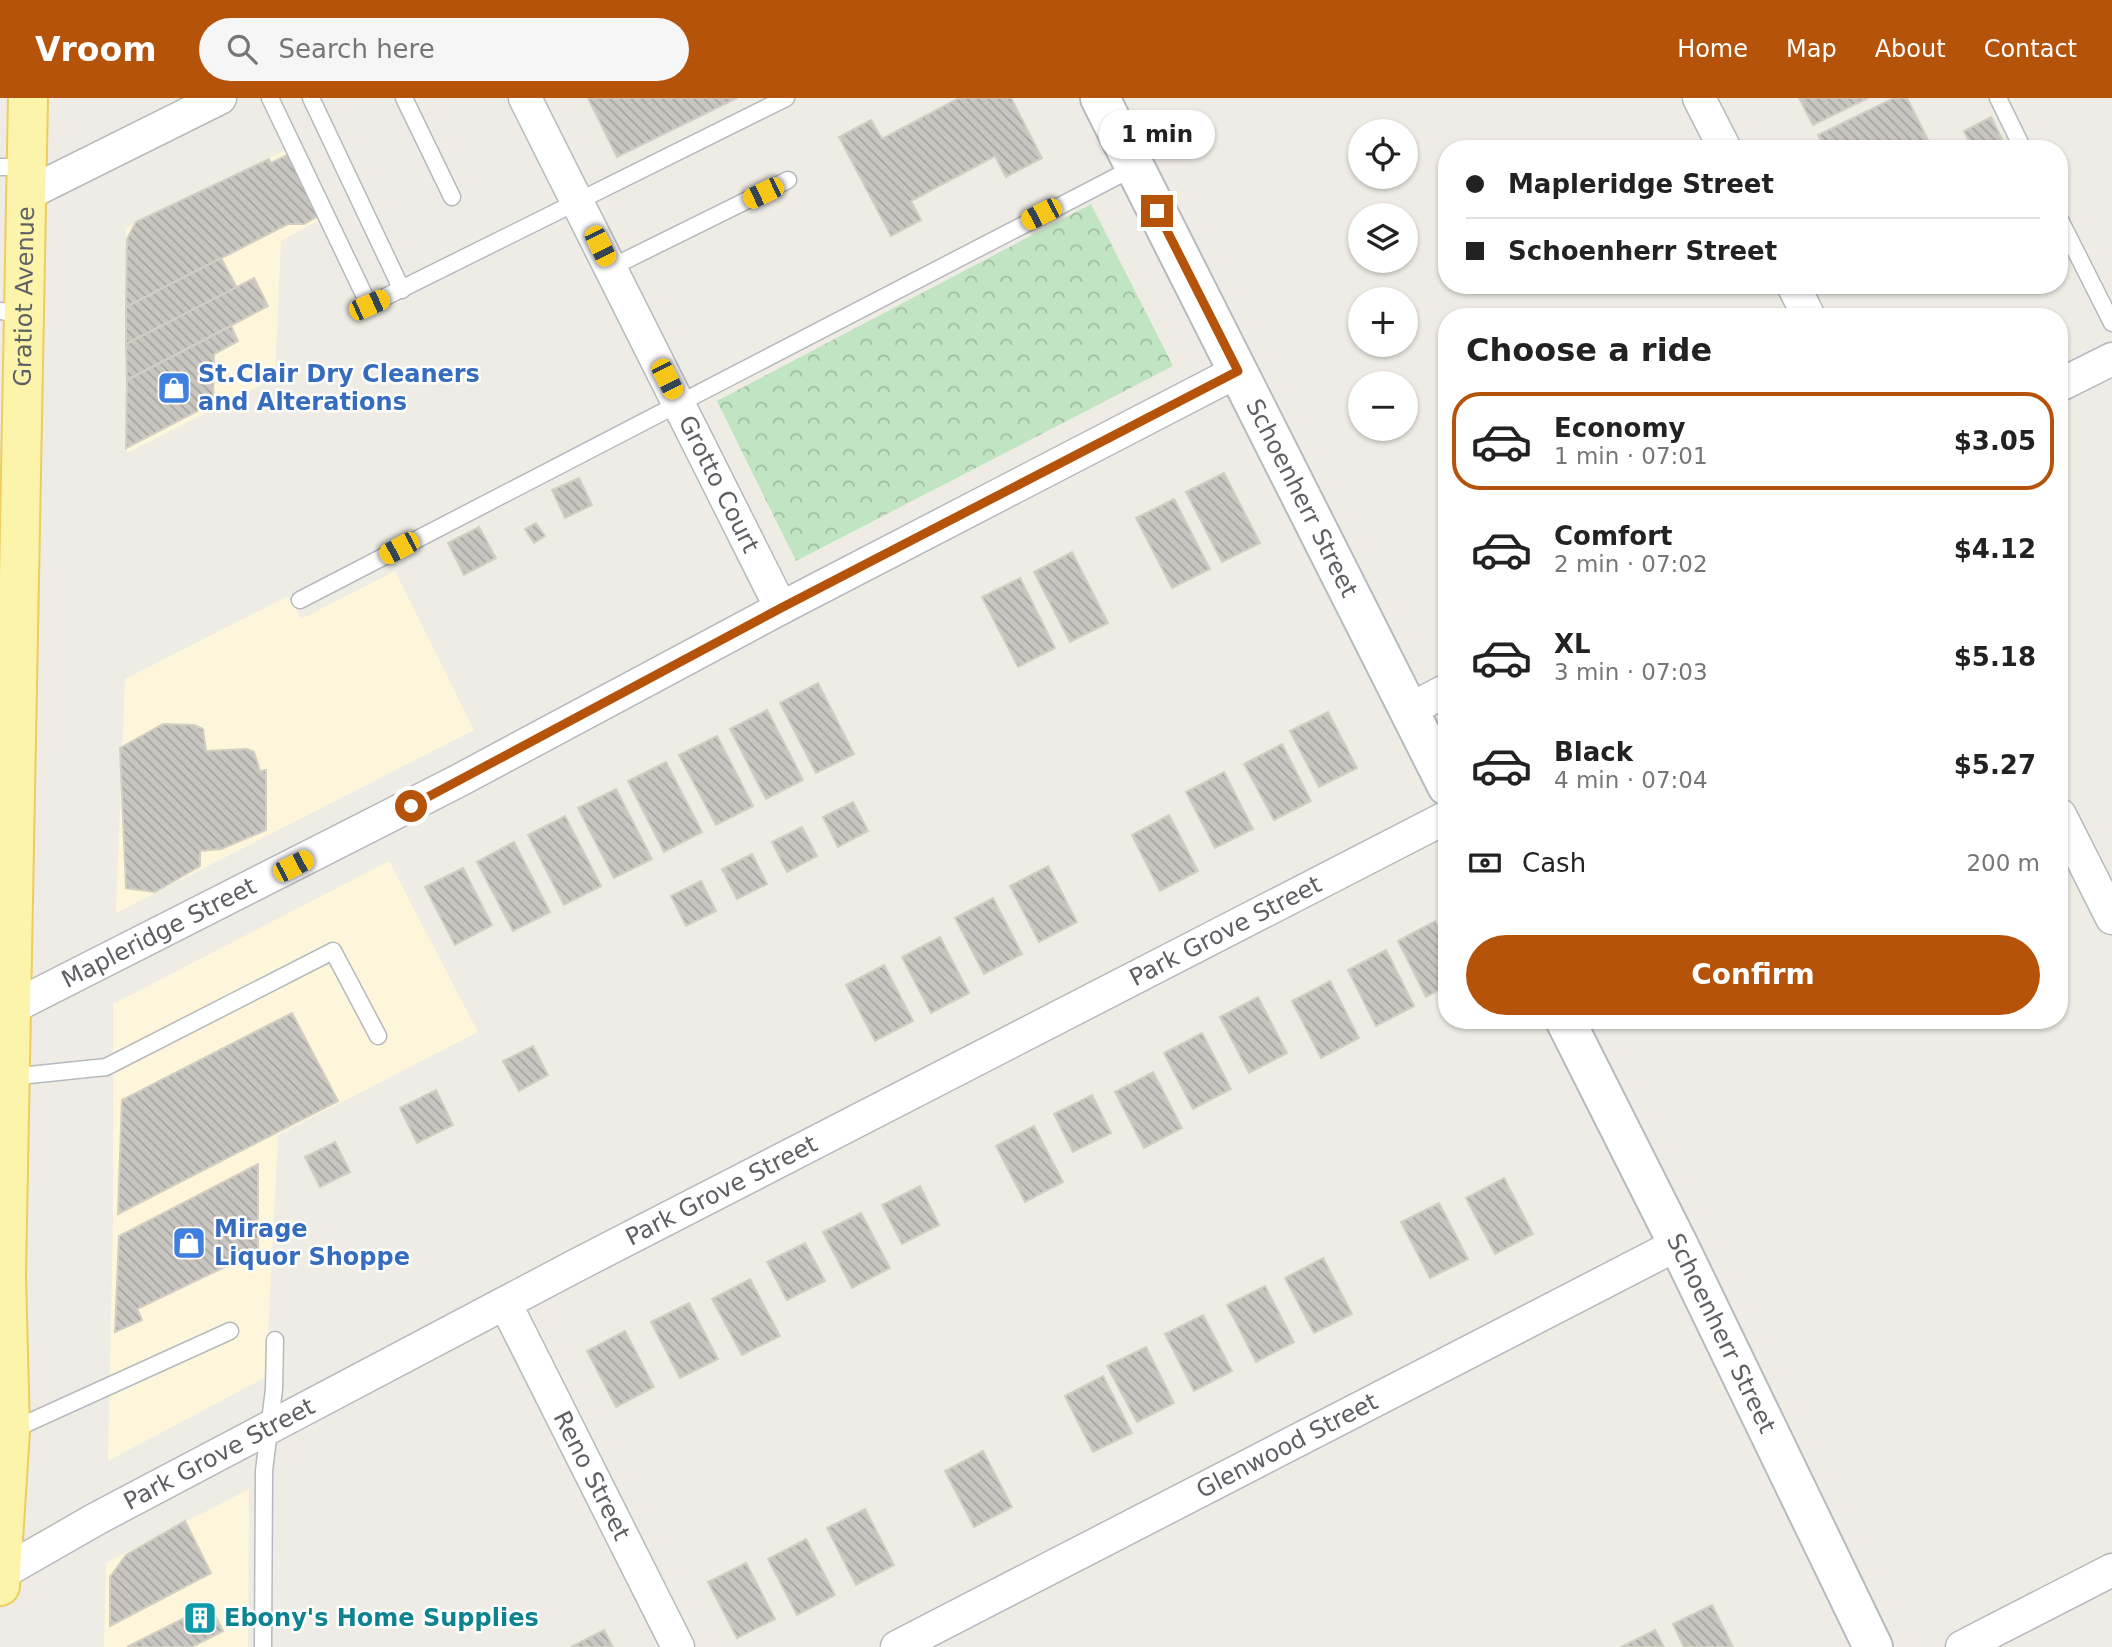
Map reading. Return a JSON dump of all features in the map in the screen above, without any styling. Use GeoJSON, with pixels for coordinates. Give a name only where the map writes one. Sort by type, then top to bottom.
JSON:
{"type":"FeatureCollection","features":[{"type":"Feature","properties":{"kind":"main road","name":"Gratiot Avenue"},"geometry":{"type":"LineString","coordinates":[[0,1587],[10,1432],[5,1079],[10,1009],[8,628],[11,312],[17,177],[28,98]]}},
{"type":"Feature","properties":{"kind":"street","name":"Grotto Court"},"geometry":{"type":"LineString","coordinates":[[525,98],[781,608]]}},
{"type":"Feature","properties":{"kind":"street","name":"Schoenherr Street"},"geometry":{"type":"LineString","coordinates":[[1100,98],[1438,768]]}},
{"type":"Feature","properties":{"kind":"street"},"geometry":{"type":"LineString","coordinates":[[1699,98],[1720,140]]}},
{"type":"Feature","properties":{"kind":"street"},"geometry":{"type":"LineString","coordinates":[[17,177],[202,102]]}},
{"type":"Feature","properties":{"kind":"street"},"geometry":{"type":"LineString","coordinates":[[2068,381],[2112,359]]}},
{"type":"Feature","properties":{"kind":"street","name":"Mapleridge Street"},"geometry":{"type":"LineString","coordinates":[[10,1009],[458,782],[781,608],[1238,371]]}},
{"type":"Feature","properties":{"kind":"street"},"geometry":{"type":"LineString","coordinates":[[1409,710],[1438,695]]}},
{"type":"Feature","properties":{"kind":"street","name":"Park Grove Street"},"geometry":{"type":"LineString","coordinates":[[0,1574],[270,1427],[506,1305],[577,1265],[1438,822]]}},
{"type":"Feature","properties":{"kind":"street"},"geometry":{"type":"LineString","coordinates":[[2068,831],[2112,918]]}},
{"type":"Feature","properties":{"kind":"street","name":"Schoenherr Street"},"geometry":{"type":"LineString","coordinates":[[1570,1029],[1678,1244],[1872,1647]]}},
{"type":"Feature","properties":{"kind":"street","name":"Glenwood Street"},"geometry":{"type":"LineString","coordinates":[[897,1647],[1678,1244]]}},
{"type":"Feature","properties":{"kind":"street","name":"Reno Street"},"geometry":{"type":"LineString","coordinates":[[506,1305],[678,1647]]}},
{"type":"Feature","properties":{"kind":"street"},"geometry":{"type":"LineString","coordinates":[[1962,1647],[2112,1570]]}},
{"type":"Feature","properties":{"kind":"lane"},"geometry":{"type":"LineString","coordinates":[[270,98],[369,305],[786,98]]}},
{"type":"Feature","properties":{"kind":"lane"},"geometry":{"type":"LineString","coordinates":[[311,98],[402,290]]}},
{"type":"Feature","properties":{"kind":"lane"},"geometry":{"type":"LineString","coordinates":[[404,98],[452,197]]}},
{"type":"Feature","properties":{"kind":"lane"},"geometry":{"type":"LineString","coordinates":[[1998,98],[2019,140]]}},
{"type":"Feature","properties":{"kind":"lane"},"geometry":{"type":"LineString","coordinates":[[300,600],[1135,167]]}},
{"type":"Feature","properties":{"kind":"lane"},"geometry":{"type":"LineString","coordinates":[[610,268],[788,180]]}},
{"type":"Feature","properties":{"kind":"lane"},"geometry":{"type":"LineString","coordinates":[[2068,236],[2112,323]]}},
{"type":"Feature","properties":{"kind":"lane"},"geometry":{"type":"LineString","coordinates":[[5,1079],[106,1067],[333,951],[378,1036]]}},
{"type":"Feature","properties":{"kind":"lane"},"geometry":{"type":"LineString","coordinates":[[10,1432],[230,1331]]}},
{"type":"Feature","properties":{"kind":"lane"},"geometry":{"type":"LineString","coordinates":[[263,1647],[264,1471],[270,1427],[275,1340]]}},
{"type":"Feature","properties":{"kind":"shaded area"},"geometry":{"type":"Polygon","coordinates":[[[289,148],[323,218],[281,241],[275,378],[127,453],[126,228],[289,148]]]}},
{"type":"Feature","properties":{"kind":"shaded area"},"geometry":{"type":"Polygon","coordinates":[[[395,571],[474,730],[116,913],[125,679],[288,596],[301,619],[395,571]]]}},
{"type":"Feature","properties":{"kind":"shaded area"},"geometry":{"type":"Polygon","coordinates":[[[389,861],[478,1032],[278,1135],[266,1377],[108,1461],[113,1221],[113,1004],[389,861]]]}},
{"type":"Feature","properties":{"kind":"shaded area"},"geometry":{"type":"Polygon","coordinates":[[[249,1489],[248,1647],[104,1647],[106,1563],[249,1489]]]}},
{"type":"Feature","properties":{"kind":"green space"},"geometry":{"type":"Polygon","coordinates":[[[1091,204],[1173,366],[796,561],[717,401],[1091,204]]]}},
{"type":"Feature","properties":{"kind":"building"},"geometry":{"type":"Polygon","coordinates":[[[588,98],[737,98],[617,157],[588,98]]]}},
{"type":"Feature","properties":{"kind":"building"},"geometry":{"type":"Polygon","coordinates":[[[959,98],[1011,98],[1042,158],[1006,177],[995,156],[911,201],[921,220],[891,236],[839,137],[871,120],[882,139],[959,98]]]}},
{"type":"Feature","properties":{"kind":"building"},"geometry":{"type":"Polygon","coordinates":[[[1799,98],[1868,98],[1813,125],[1799,98]]]}},
{"type":"Feature","properties":{"kind":"building"},"geometry":{"type":"Polygon","coordinates":[[[1894,98],[1907,98],[1928,140],[1820,140],[1818,135],[1894,98]]]}},
{"type":"Feature","properties":{"kind":"building"},"geometry":{"type":"Polygon","coordinates":[[[1991,117],[2002,140],[1968,140],[1964,131],[1991,117]]]}},
{"type":"Feature","properties":{"kind":"building"},"geometry":{"type":"Polygon","coordinates":[[[289,154],[320,215],[304,224],[288,224],[126,307],[127,239],[136,222],[269,159],[271,163],[289,154]]]}},
{"type":"Feature","properties":{"kind":"building"},"geometry":{"type":"Polygon","coordinates":[[[221,258],[237,288],[126,344],[126,307],[221,258]]]}},
{"type":"Feature","properties":{"kind":"building"},"geometry":{"type":"Polygon","coordinates":[[[254,278],[268,306],[127,380],[126,344],[254,278]]]}},
{"type":"Feature","properties":{"kind":"building"},"geometry":{"type":"Polygon","coordinates":[[[231,326],[238,341],[214,354],[213,403],[126,448],[127,380],[231,326]]]}},
{"type":"Feature","properties":{"kind":"building"},"geometry":{"type":"Polygon","coordinates":[[[1224,473],[1260,543],[1222,562],[1186,492],[1224,473]]]}},
{"type":"Feature","properties":{"kind":"building"},"geometry":{"type":"Polygon","coordinates":[[[579,478],[592,505],[565,518],[552,490],[579,478]]]}},
{"type":"Feature","properties":{"kind":"building"},"geometry":{"type":"Polygon","coordinates":[[[1174,499],[1210,569],[1172,588],[1136,518],[1174,499]]]}},
{"type":"Feature","properties":{"kind":"building"},"geometry":{"type":"Polygon","coordinates":[[[536,523],[545,536],[534,543],[525,529],[536,523]]]}},
{"type":"Feature","properties":{"kind":"building"},"geometry":{"type":"Polygon","coordinates":[[[479,527],[496,558],[464,575],[448,543],[479,527]]]}},
{"type":"Feature","properties":{"kind":"building"},"geometry":{"type":"Polygon","coordinates":[[[1072,552],[1108,623],[1070,642],[1034,572],[1072,552]]]}},
{"type":"Feature","properties":{"kind":"building"},"geometry":{"type":"Polygon","coordinates":[[[1020,578],[1055,648],[1018,667],[982,597],[1020,578]]]}},
{"type":"Feature","properties":{"kind":"building"},"geometry":{"type":"Polygon","coordinates":[[[818,683],[854,754],[816,773],[780,703],[818,683]]]}},
{"type":"Feature","properties":{"kind":"building"},"geometry":{"type":"Polygon","coordinates":[[[767,710],[803,780],[766,799],[730,729],[767,710]]]}},
{"type":"Feature","properties":{"kind":"building"},"geometry":{"type":"Polygon","coordinates":[[[1328,712],[1357,768],[1319,787],[1290,731],[1328,712]]]}},
{"type":"Feature","properties":{"kind":"building"},"geometry":{"type":"Polygon","coordinates":[[[163,724],[194,725],[203,729],[206,751],[247,749],[254,752],[260,771],[266,770],[266,830],[221,849],[200,851],[200,866],[155,892],[126,888],[120,748],[163,724]]]}},
{"type":"Feature","properties":{"kind":"building"},"geometry":{"type":"Polygon","coordinates":[[[717,736],[753,806],[716,825],[679,755],[717,736]]]}},
{"type":"Feature","properties":{"kind":"building"},"geometry":{"type":"Polygon","coordinates":[[[1282,744],[1311,801],[1274,820],[1244,764],[1282,744]]]}},
{"type":"Feature","properties":{"kind":"building"},"geometry":{"type":"Polygon","coordinates":[[[666,762],[702,832],[664,852],[628,781],[666,762]]]}},
{"type":"Feature","properties":{"kind":"building"},"geometry":{"type":"Polygon","coordinates":[[[1224,772],[1253,829],[1215,848],[1186,792],[1224,772]]]}},
{"type":"Feature","properties":{"kind":"building"},"geometry":{"type":"Polygon","coordinates":[[[616,789],[652,859],[614,878],[578,808],[616,789]]]}},
{"type":"Feature","properties":{"kind":"building"},"geometry":{"type":"Polygon","coordinates":[[[853,802],[868,831],[838,847],[823,817],[853,802]]]}},
{"type":"Feature","properties":{"kind":"building"},"geometry":{"type":"Polygon","coordinates":[[[1169,815],[1198,871],[1160,891],[1132,835],[1169,815]]]}},
{"type":"Feature","properties":{"kind":"building"},"geometry":{"type":"Polygon","coordinates":[[[565,816],[601,886],[564,905],[528,835],[565,816]]]}},
{"type":"Feature","properties":{"kind":"building"},"geometry":{"type":"Polygon","coordinates":[[[802,827],[817,856],[787,872],[772,842],[802,827]]]}},
{"type":"Feature","properties":{"kind":"building"},"geometry":{"type":"Polygon","coordinates":[[[514,842],[550,912],[513,931],[477,862],[514,842]]]}},
{"type":"Feature","properties":{"kind":"building"},"geometry":{"type":"Polygon","coordinates":[[[752,854],[767,884],[737,899],[722,869],[752,854]]]}},
{"type":"Feature","properties":{"kind":"building"},"geometry":{"type":"Polygon","coordinates":[[[1048,866],[1077,922],[1039,942],[1010,886],[1048,866]]]}},
{"type":"Feature","properties":{"kind":"building"},"geometry":{"type":"Polygon","coordinates":[[[463,868],[492,925],[455,945],[425,887],[463,868]]]}},
{"type":"Feature","properties":{"kind":"building"},"geometry":{"type":"Polygon","coordinates":[[[701,881],[716,911],[686,926],[671,896],[701,881]]]}},
{"type":"Feature","properties":{"kind":"building"},"geometry":{"type":"Polygon","coordinates":[[[993,898],[1022,954],[984,974],[955,918],[993,898]]]}},
{"type":"Feature","properties":{"kind":"building"},"geometry":{"type":"Polygon","coordinates":[[[1435,921],[1438,927],[1438,991],[1426,997],[1398,941],[1435,921]]]}},
{"type":"Feature","properties":{"kind":"building"},"geometry":{"type":"Polygon","coordinates":[[[940,937],[969,993],[931,1013],[902,957],[940,937]]]}},
{"type":"Feature","properties":{"kind":"building"},"geometry":{"type":"Polygon","coordinates":[[[1386,950],[1414,1006],[1376,1026],[1348,970],[1386,950]]]}},
{"type":"Feature","properties":{"kind":"building"},"geometry":{"type":"Polygon","coordinates":[[[884,965],[913,1021],[875,1041],[846,985],[884,965]]]}},
{"type":"Feature","properties":{"kind":"building"},"geometry":{"type":"Polygon","coordinates":[[[1330,981],[1359,1038],[1321,1058],[1292,1001],[1330,981]]]}},
{"type":"Feature","properties":{"kind":"building"},"geometry":{"type":"Polygon","coordinates":[[[1258,997],[1287,1053],[1249,1073],[1220,1017],[1258,997]]]}},
{"type":"Feature","properties":{"kind":"building"},"geometry":{"type":"Polygon","coordinates":[[[292,1013],[338,1101],[118,1214],[122,1100],[292,1013]]]}},
{"type":"Feature","properties":{"kind":"building"},"geometry":{"type":"Polygon","coordinates":[[[1202,1033],[1231,1089],[1193,1109],[1164,1053],[1202,1033]]]}},
{"type":"Feature","properties":{"kind":"building"},"geometry":{"type":"Polygon","coordinates":[[[533,1046],[548,1075],[519,1091],[503,1061],[533,1046]]]}},
{"type":"Feature","properties":{"kind":"building"},"geometry":{"type":"Polygon","coordinates":[[[1153,1072],[1182,1128],[1144,1148],[1115,1092],[1153,1072]]]}},
{"type":"Feature","properties":{"kind":"building"},"geometry":{"type":"Polygon","coordinates":[[[436,1090],[453,1125],[417,1143],[400,1108],[436,1090]]]}},
{"type":"Feature","properties":{"kind":"building"},"geometry":{"type":"Polygon","coordinates":[[[1092,1095],[1111,1133],[1073,1152],[1054,1114],[1092,1095]]]}},
{"type":"Feature","properties":{"kind":"building"},"geometry":{"type":"Polygon","coordinates":[[[1034,1126],[1063,1182],[1025,1202],[996,1146],[1034,1126]]]}},
{"type":"Feature","properties":{"kind":"building"},"geometry":{"type":"Polygon","coordinates":[[[335,1142],[350,1172],[320,1187],[305,1157],[335,1142]]]}},
{"type":"Feature","properties":{"kind":"building","name":"Mirage Liquor Shoppe"},"geometry":{"type":"Polygon","coordinates":[[[258,1164],[258,1251],[137,1309],[142,1320],[115,1332],[119,1236],[258,1164]]]}},
{"type":"Feature","properties":{"kind":"building"},"geometry":{"type":"Polygon","coordinates":[[[1504,1178],[1533,1234],[1495,1254],[1466,1198],[1504,1178]]]}},
{"type":"Feature","properties":{"kind":"building"},"geometry":{"type":"Polygon","coordinates":[[[920,1186],[939,1225],[902,1244],[882,1205],[920,1186]]]}},
{"type":"Feature","properties":{"kind":"building"},"geometry":{"type":"Polygon","coordinates":[[[1439,1203],[1468,1259],[1430,1278],[1401,1222],[1439,1203]]]}},
{"type":"Feature","properties":{"kind":"building"},"geometry":{"type":"Polygon","coordinates":[[[861,1213],[890,1268],[852,1288],[823,1232],[861,1213]]]}},
{"type":"Feature","properties":{"kind":"building"},"geometry":{"type":"Polygon","coordinates":[[[805,1243],[825,1281],[787,1300],[767,1262],[805,1243]]]}},
{"type":"Feature","properties":{"kind":"building"},"geometry":{"type":"Polygon","coordinates":[[[1323,1258],[1352,1314],[1314,1333],[1285,1278],[1323,1258]]]}},
{"type":"Feature","properties":{"kind":"building"},"geometry":{"type":"Polygon","coordinates":[[[750,1279],[780,1336],[742,1355],[712,1299],[750,1279]]]}},
{"type":"Feature","properties":{"kind":"building"},"geometry":{"type":"Polygon","coordinates":[[[1265,1286],[1294,1342],[1256,1362],[1227,1305],[1265,1286]]]}},
{"type":"Feature","properties":{"kind":"building"},"geometry":{"type":"Polygon","coordinates":[[[689,1303],[718,1359],[680,1378],[651,1322],[689,1303]]]}},
{"type":"Feature","properties":{"kind":"building"},"geometry":{"type":"Polygon","coordinates":[[[1203,1315],[1232,1371],[1194,1391],[1165,1334],[1203,1315]]]}},
{"type":"Feature","properties":{"kind":"building"},"geometry":{"type":"Polygon","coordinates":[[[625,1331],[654,1387],[616,1407],[587,1351],[625,1331]]]}},
{"type":"Feature","properties":{"kind":"building"},"geometry":{"type":"Polygon","coordinates":[[[1146,1347],[1174,1403],[1137,1422],[1107,1366],[1146,1347]]]}},
{"type":"Feature","properties":{"kind":"building"},"geometry":{"type":"Polygon","coordinates":[[[1103,1376],[1132,1433],[1093,1452],[1065,1396],[1103,1376]]]}},
{"type":"Feature","properties":{"kind":"building"},"geometry":{"type":"Polygon","coordinates":[[[983,1451],[1012,1507],[974,1527],[945,1471],[983,1451]]]}},
{"type":"Feature","properties":{"kind":"building"},"geometry":{"type":"Polygon","coordinates":[[[865,1509],[894,1565],[856,1585],[827,1528],[865,1509]]]}},
{"type":"Feature","properties":{"kind":"building"},"geometry":{"type":"Polygon","coordinates":[[[185,1521],[211,1573],[110,1626],[110,1577],[126,1555],[185,1521]]]}},
{"type":"Feature","properties":{"kind":"building"},"geometry":{"type":"Polygon","coordinates":[[[806,1539],[835,1595],[797,1615],[768,1559],[806,1539]]]}},
{"type":"Feature","properties":{"kind":"building"},"geometry":{"type":"Polygon","coordinates":[[[746,1563],[775,1619],[737,1638],[708,1582],[746,1563]]]}},
{"type":"Feature","properties":{"kind":"building","name":"Ebony's Home Supplies"},"geometry":{"type":"Polygon","coordinates":[[[210,1605],[223,1631],[192,1647],[127,1647],[210,1605]]]}},
{"type":"Feature","properties":{"kind":"building"},"geometry":{"type":"Polygon","coordinates":[[[1712,1605],[1733,1647],[1684,1647],[1673,1624],[1712,1605]]]}},
{"type":"Feature","properties":{"kind":"building"},"geometry":{"type":"Polygon","coordinates":[[[604,1630],[613,1647],[571,1647],[604,1630]]]}},
{"type":"Feature","properties":{"kind":"building"},"geometry":{"type":"Polygon","coordinates":[[[1655,1630],[1664,1647],[1621,1647],[1655,1630]]]}},
{"type":"Feature","properties":{"kind":"place","name":"St.Clair Dry Cleaners and Alterations"},"geometry":{"type":"Point","coordinates":[174,388]}},
{"type":"Feature","properties":{"kind":"place","name":"Mirage Liquor Shoppe"},"geometry":{"type":"Point","coordinates":[189,1243]}},
{"type":"Feature","properties":{"kind":"place","name":"Ebony's Home Supplies"},"geometry":{"type":"Point","coordinates":[200,1618]}},
{"type":"Feature","properties":{"kind":"route"},"geometry":{"type":"LineString","coordinates":[[411,806],[781,608],[1238,371],[1157,211]]}}]}
